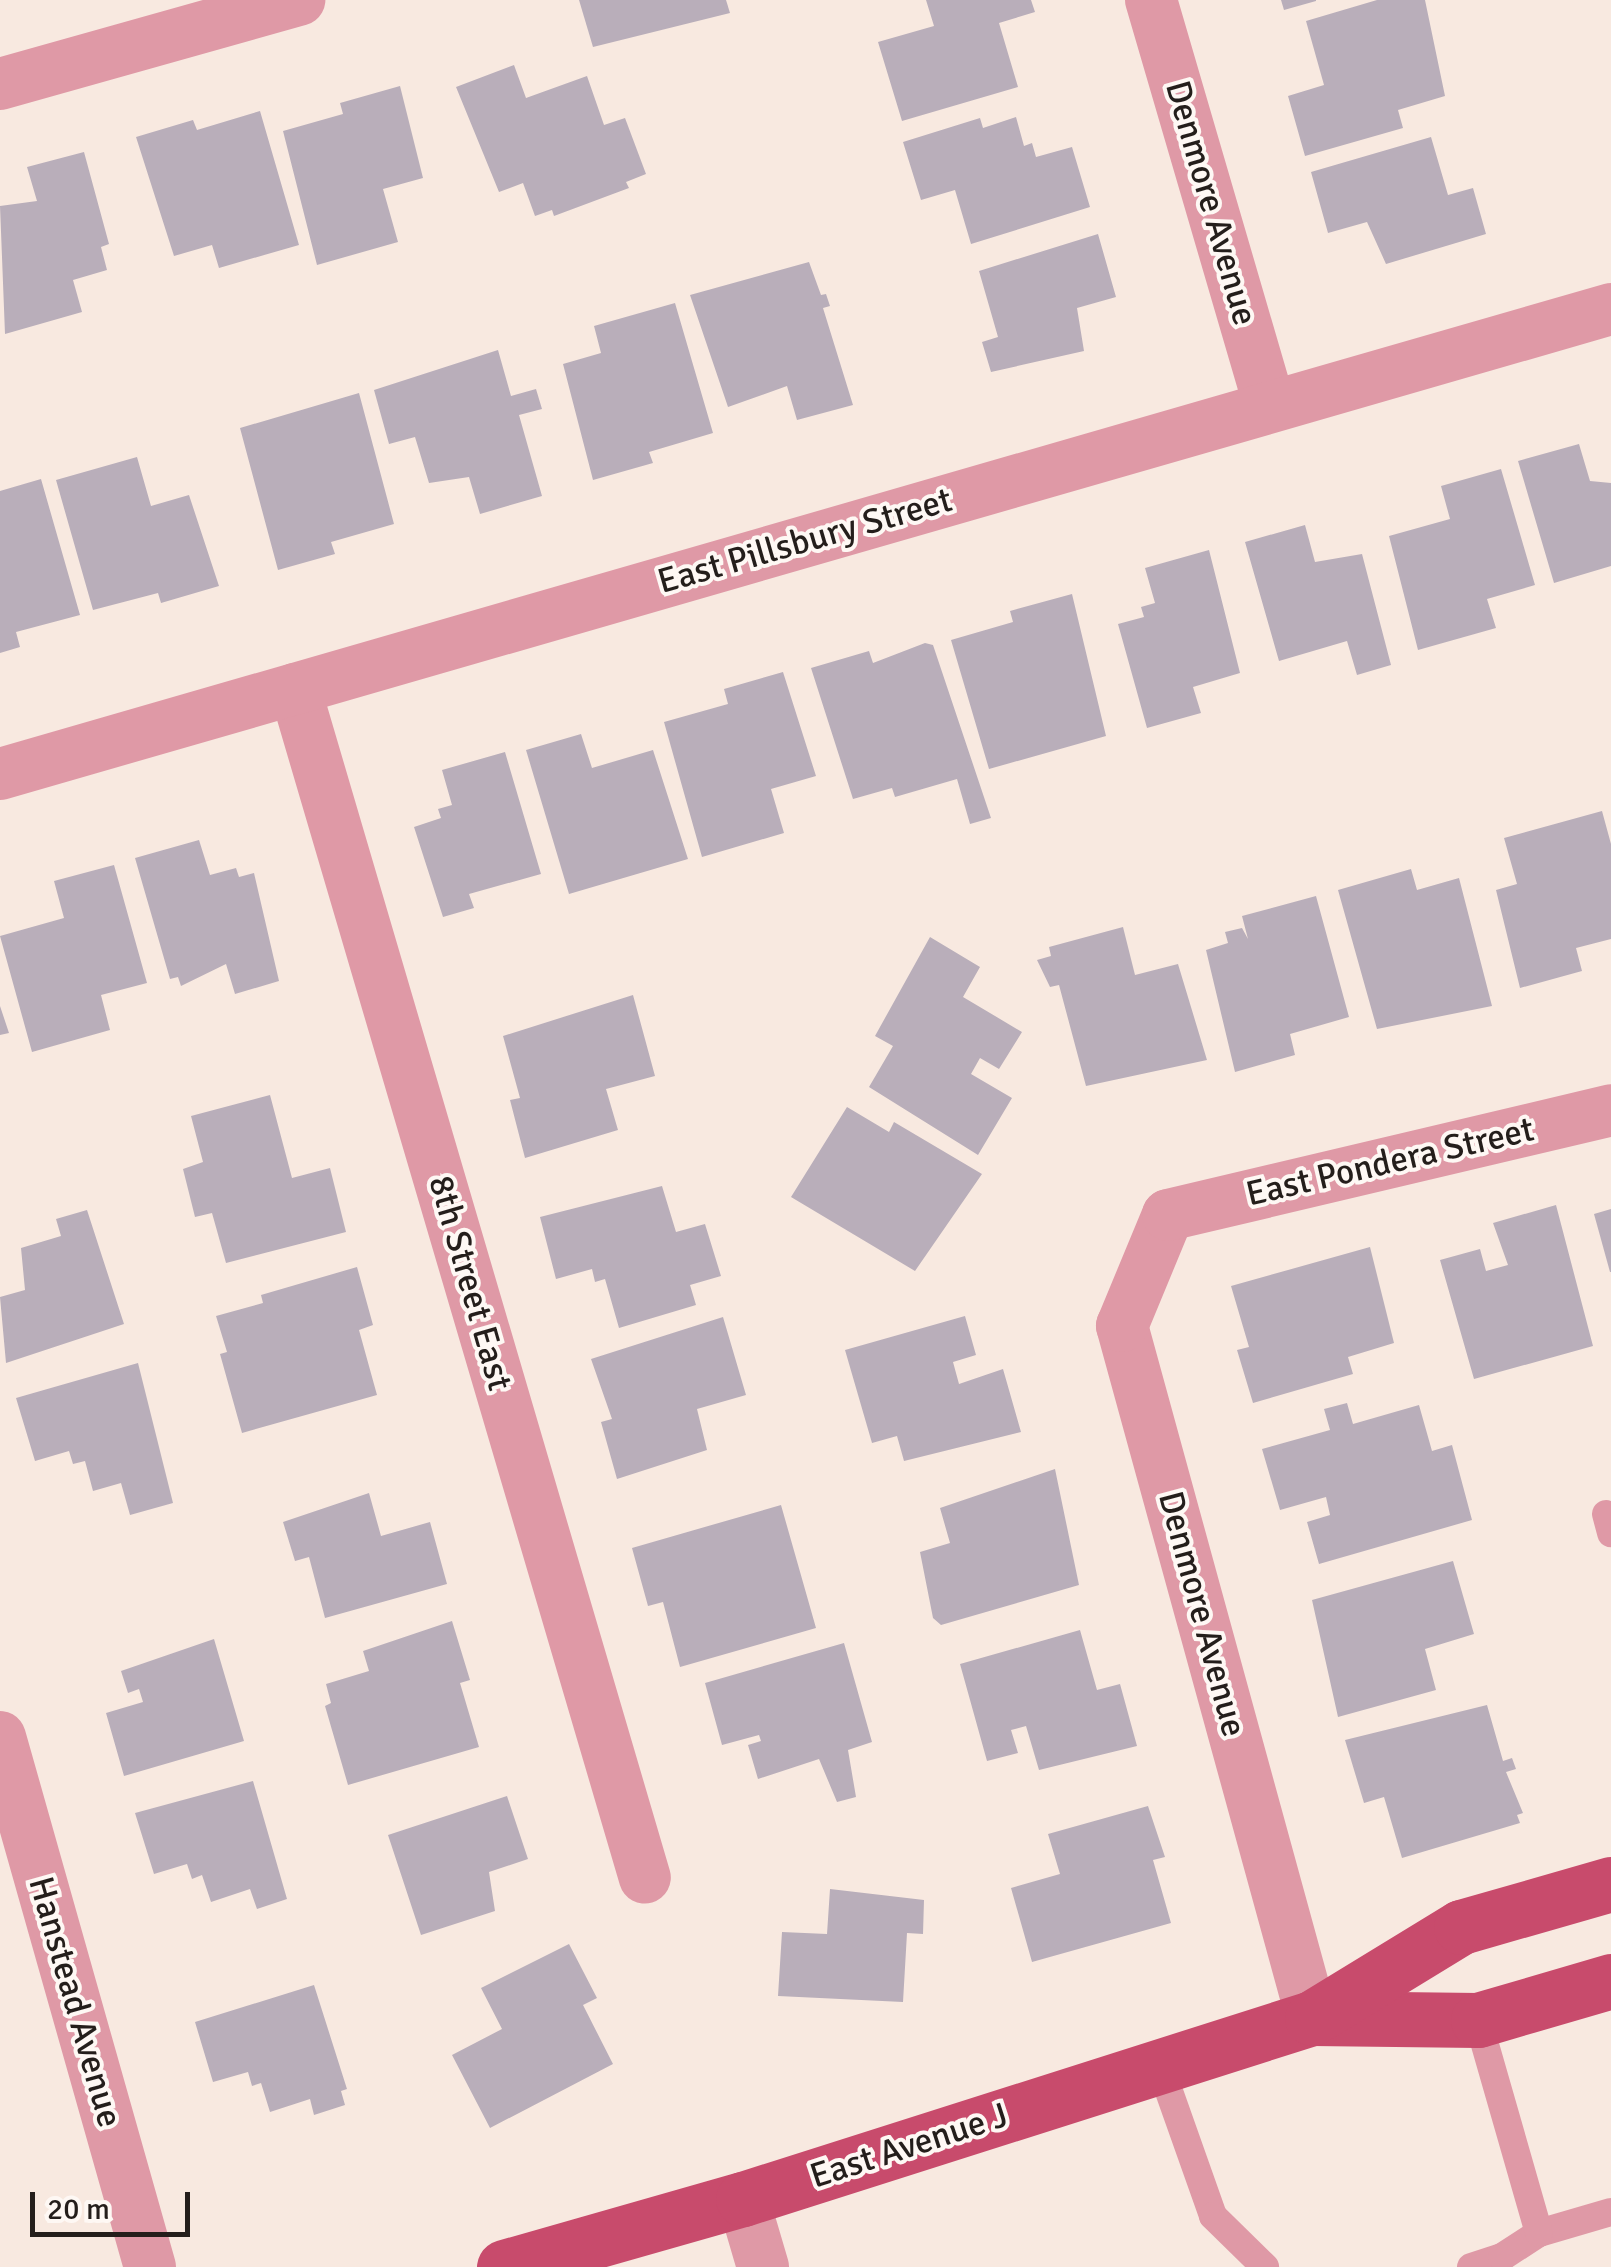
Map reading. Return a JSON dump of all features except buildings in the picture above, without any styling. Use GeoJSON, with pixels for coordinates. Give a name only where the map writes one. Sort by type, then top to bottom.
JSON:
{"type":"FeatureCollection","features":[{"type":"Feature","properties":{"kind":"main road","name":"East Avenue J"},"geometry":{"type":"LineString","coordinates":[[504,2267],[743,2199],[1312,2018],[1461,1927],[1611,1884]]}},
{"type":"Feature","properties":{"kind":"main road","name":"East Avenue J"},"geometry":{"type":"LineString","coordinates":[[1312,2018],[1478,2020],[1611,1981]]}},
{"type":"Feature","properties":{"kind":"street"},"geometry":{"type":"LineString","coordinates":[[0,84],[298,0]]}},
{"type":"Feature","properties":{"kind":"street","name":"Denmore Avenue"},"geometry":{"type":"LineString","coordinates":[[1151,0],[1270,406]]}},
{"type":"Feature","properties":{"kind":"street","name":"East Pillsbury Street"},"geometry":{"type":"LineString","coordinates":[[0,774],[1611,309]]}},
{"type":"Feature","properties":{"kind":"street","name":"8th Street East"},"geometry":{"type":"LineString","coordinates":[[296,689],[646,1878]]}},
{"type":"Feature","properties":{"kind":"street","name":"East Pondera Street"},"geometry":{"type":"LineString","coordinates":[[1168,1215],[1611,1110]]}},
{"type":"Feature","properties":{"kind":"street","name":"Denmore Avenue"},"geometry":{"type":"LineString","coordinates":[[1168,1215],[1122,1326],[1312,2018]]}},
{"type":"Feature","properties":{"kind":"street","name":"Hanstead Avenue"},"geometry":{"type":"LineString","coordinates":[[0,1737],[150,2267]]}},
{"type":"Feature","properties":{"kind":"street"},"geometry":{"type":"LineString","coordinates":[[743,2199],[763,2267]]}},
{"type":"Feature","properties":{"kind":"lane"},"geometry":{"type":"LineString","coordinates":[[1478,2020],[1539,2233]]}},
{"type":"Feature","properties":{"kind":"lane"},"geometry":{"type":"LineString","coordinates":[[1160,2066],[1214,2216],[1265,2267]]}},
{"type":"Feature","properties":{"kind":"lane"},"geometry":{"type":"LineString","coordinates":[[1472,2267],[1502,2258],[1539,2233],[1611,2212]]}}]}
